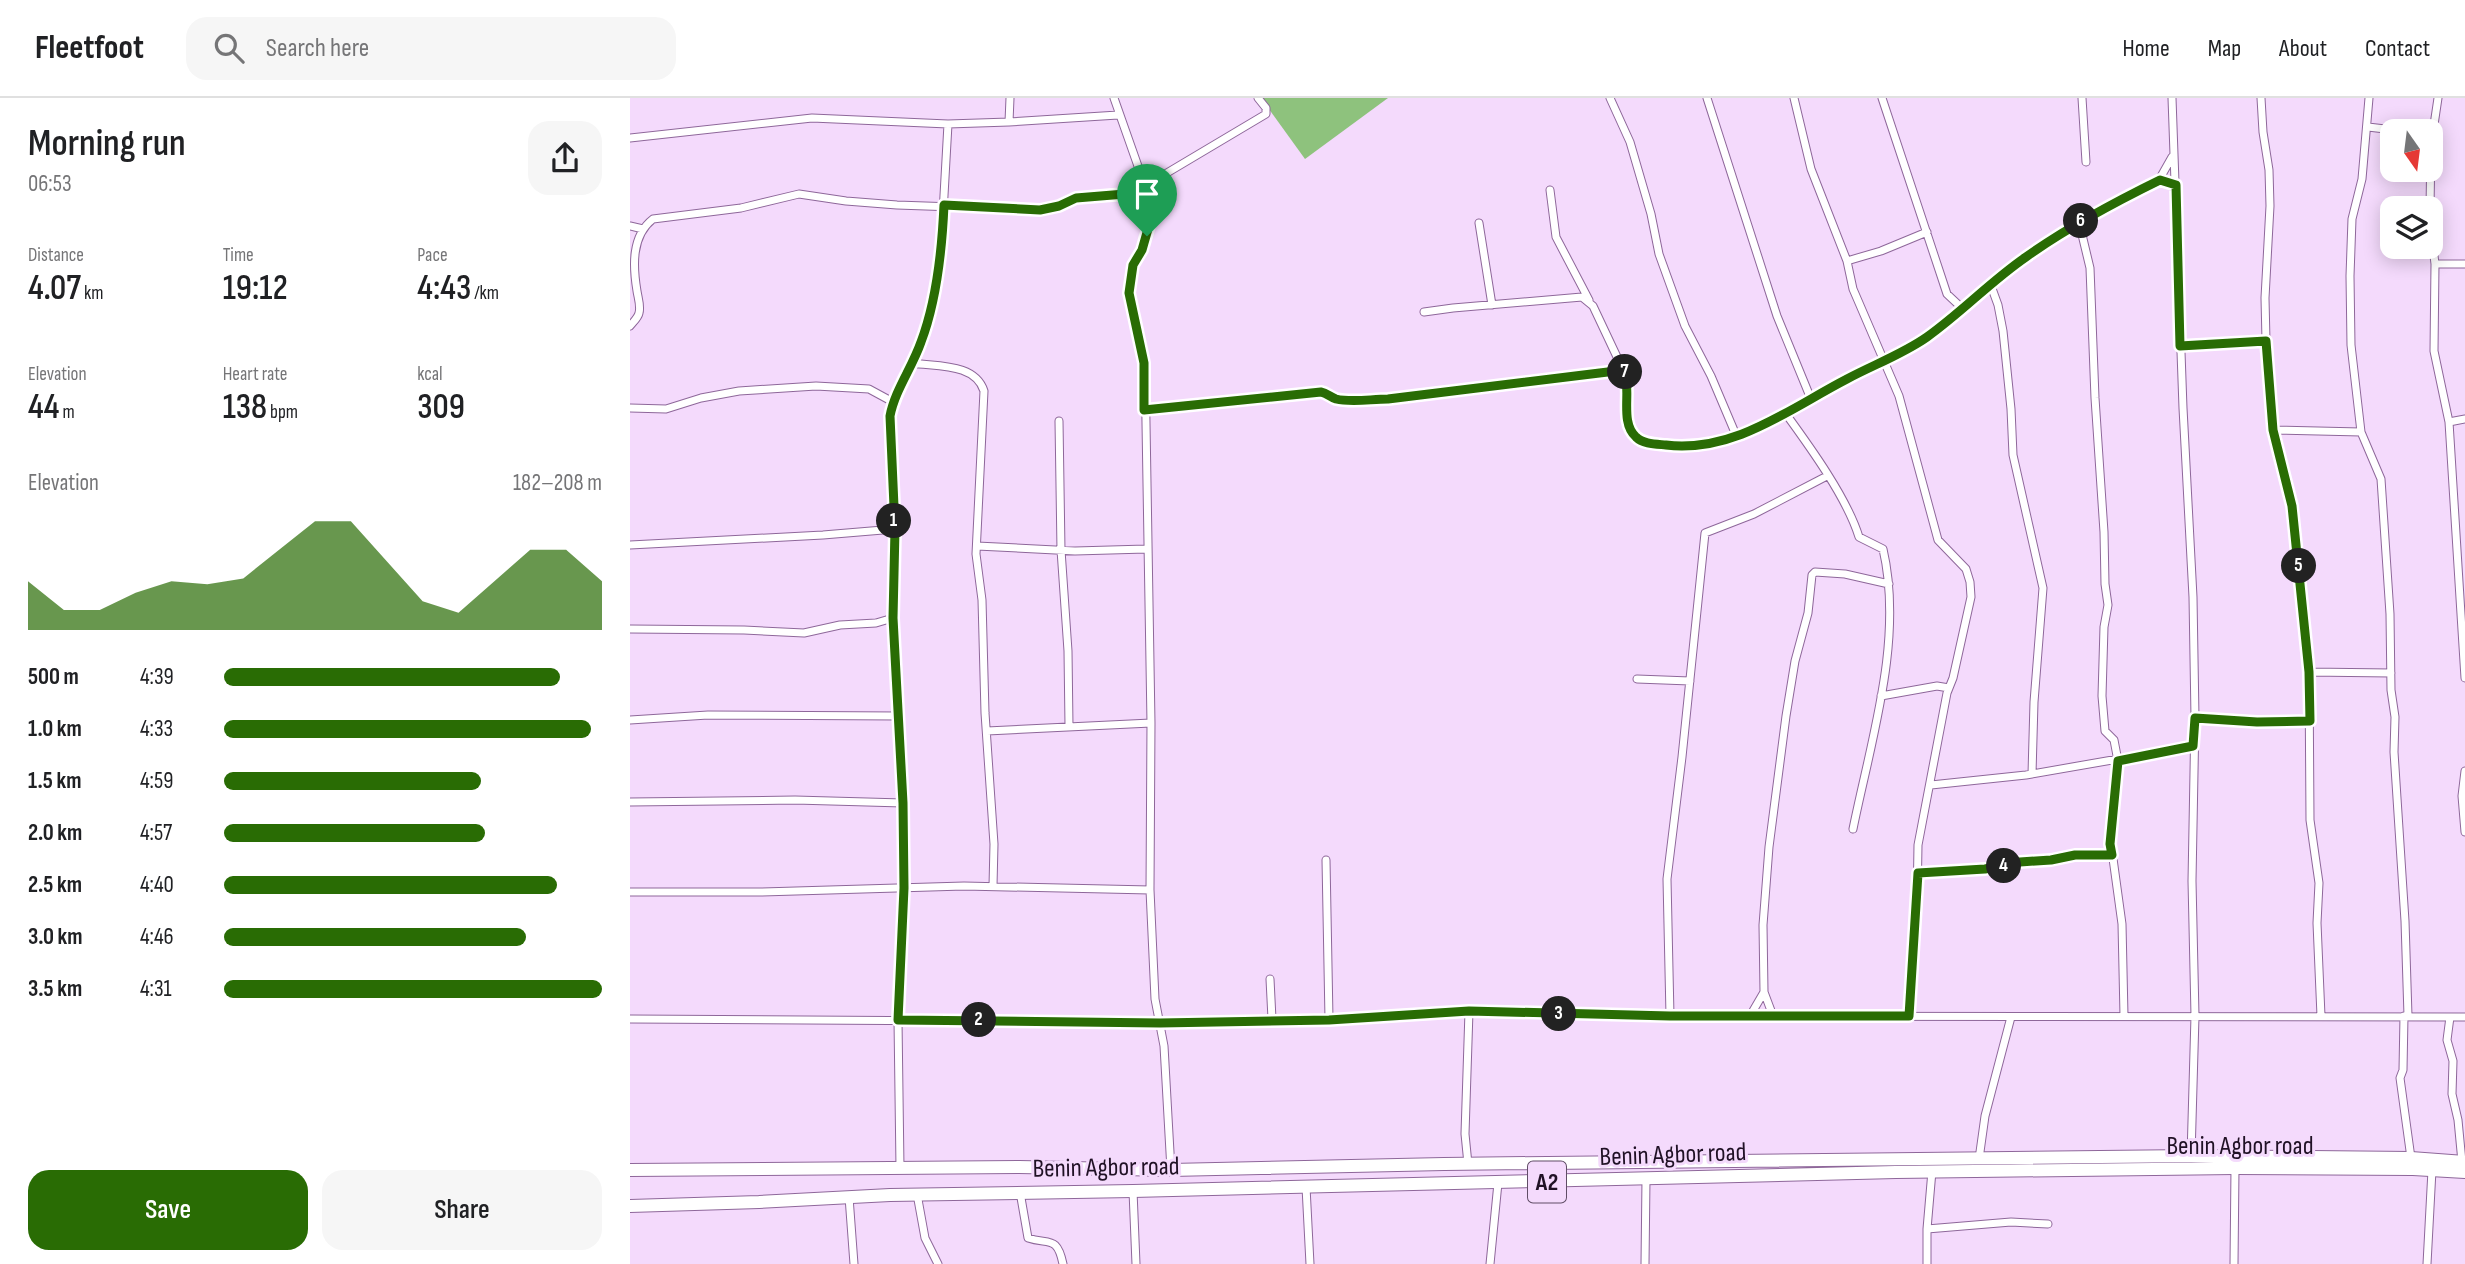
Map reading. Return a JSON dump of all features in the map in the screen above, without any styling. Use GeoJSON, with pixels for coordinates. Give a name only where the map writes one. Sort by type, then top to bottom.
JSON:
{"type":"FeatureCollection","features":[{"type":"Feature","properties":{"kind":"highway","name":"Benin Agbor road"},"geometry":{"type":"LineString","coordinates":[[630,1206],[917,1194],[1646,1179],[1932,1166],[1979,1159],[2191,1156],[2412,1158],[2464,1165]]}},
{"type":"Feature","properties":{"kind":"highway","name":"Benin Agbor road"},"geometry":{"type":"LineString","coordinates":[[630,1170],[1019,1167],[1171,1170],[1468,1164],[2432,1170],[2464,1165]]}},
{"type":"Feature","properties":{"kind":"street"},"geometry":{"type":"LineString","coordinates":[[1009,122],[1010,98]]}},
{"type":"Feature","properties":{"kind":"street"},"geometry":{"type":"LineString","coordinates":[[1114,98],[1145,186],[1150,222],[1142,250],[1133,265],[1129,293],[1144,363],[1151,723],[1150,890],[1155,999],[1160,1023],[1171,1170]]}},
{"type":"Feature","properties":{"kind":"street"},"geometry":{"type":"LineString","coordinates":[[630,326],[640,308],[634,260],[638,241],[643,229],[653,219],[741,208],[799,194],[860,202],[1040,210],[1059,206],[1076,198],[1125,194],[1145,186],[1266,114],[1266,108],[1258,98]]}},
{"type":"Feature","properties":{"kind":"street"},"geometry":{"type":"LineString","coordinates":[[1610,98],[1630,142],[1651,214],[1659,254],[1685,326],[1737,435]]}},
{"type":"Feature","properties":{"kind":"street"},"geometry":{"type":"LineString","coordinates":[[1707,98],[1777,316],[1811,399]]}},
{"type":"Feature","properties":{"kind":"street"},"geometry":{"type":"LineString","coordinates":[[1794,98],[1811,169],[1847,261],[1853,289],[1899,396],[1938,540],[1966,569],[1970,582],[1971,597],[1949,688],[1918,845],[1909,1016]]}},
{"type":"Feature","properties":{"kind":"street"},"geometry":{"type":"LineString","coordinates":[[1882,98],[1947,294],[1963,309]]}},
{"type":"Feature","properties":{"kind":"street"},"geometry":{"type":"LineString","coordinates":[[2082,98],[2086,162]]}},
{"type":"Feature","properties":{"kind":"street"},"geometry":{"type":"LineString","coordinates":[[2172,98],[2180,346],[2193,597],[2195,718],[2192,881],[2195,1016],[2191,1156]]}},
{"type":"Feature","properties":{"kind":"street"},"geometry":{"type":"LineString","coordinates":[[2261,98],[2270,206],[2264,298],[2266,341],[2273,430],[2292,506],[2309,672],[2310,820],[2319,884],[2317,923],[2322,1016]]}},
{"type":"Feature","properties":{"kind":"street"},"geometry":{"type":"LineString","coordinates":[[2369,98],[2362,179],[2352,219],[2351,345],[2361,432],[2381,479],[2406,921],[2406,1016],[2403,1070],[2400,1078],[2412,1158]]}},
{"type":"Feature","properties":{"kind":"street"},"geometry":{"type":"LineString","coordinates":[[2435,119],[2438,98]]}},
{"type":"Feature","properties":{"kind":"street"},"geometry":{"type":"LineString","coordinates":[[630,138],[812,118],[948,124],[1072,120],[1118,114]]}},
{"type":"Feature","properties":{"kind":"street"},"geometry":{"type":"LineString","coordinates":[[900,1168],[898,1020],[904,888],[903,803],[893,618],[895,529],[889,428],[893,402],[927,324],[941,249],[948,124]]}},
{"type":"Feature","properties":{"kind":"street"},"geometry":{"type":"LineString","coordinates":[[2368,127],[2380,128]]}},
{"type":"Feature","properties":{"kind":"street"},"geometry":{"type":"LineString","coordinates":[[1550,190],[1556,237],[1624,370],[1631,431],[1638,439],[1654,444],[1692,447],[1711,444],[1765,425],[1924,339],[1963,309],[1990,283],[2079,222],[2160,180],[2173,156]]}},
{"type":"Feature","properties":{"kind":"street"},"geometry":{"type":"LineString","coordinates":[[2160,180],[2176,185]]}},
{"type":"Feature","properties":{"kind":"street"},"geometry":{"type":"LineString","coordinates":[[2079,222],[2090,268],[2108,605],[2104,627],[2102,696],[2105,731],[2114,740],[2118,761],[2110,844],[2122,923],[2124,1016]]}},
{"type":"Feature","properties":{"kind":"street"},"geometry":{"type":"LineString","coordinates":[[1479,223],[1492,305]]}},
{"type":"Feature","properties":{"kind":"street"},"geometry":{"type":"LineString","coordinates":[[630,226],[643,229]]}},
{"type":"Feature","properties":{"kind":"street"},"geometry":{"type":"LineString","coordinates":[[1847,261],[1881,251],[1927,232]]}},
{"type":"Feature","properties":{"kind":"street"},"geometry":{"type":"LineString","coordinates":[[2434,259],[2434,351],[2449,422],[2465,678]]}},
{"type":"Feature","properties":{"kind":"street"},"geometry":{"type":"LineString","coordinates":[[2435,264],[2465,264]]}},
{"type":"Feature","properties":{"kind":"street"},"geometry":{"type":"LineString","coordinates":[[1990,283],[1998,304],[2003,331],[2011,409],[2012,455],[2043,588],[2034,702],[2032,774]]}},
{"type":"Feature","properties":{"kind":"street"},"geometry":{"type":"LineString","coordinates":[[1424,312],[1577,297],[1589,300]]}},
{"type":"Feature","properties":{"kind":"street"},"geometry":{"type":"LineString","coordinates":[[2180,346],[2266,341]]}},
{"type":"Feature","properties":{"kind":"street"},"geometry":{"type":"LineString","coordinates":[[912,363],[966,371],[979,378],[982,384],[984,403],[977,570],[982,600],[994,844],[993,886]]}},
{"type":"Feature","properties":{"kind":"street"},"geometry":{"type":"LineString","coordinates":[[1144,410],[1321,392],[1333,398],[1350,400],[1388,399],[1624,370]]}},
{"type":"Feature","properties":{"kind":"street"},"geometry":{"type":"LineString","coordinates":[[630,408],[666,409],[727,393],[816,386],[870,389],[893,402]]}},
{"type":"Feature","properties":{"kind":"street"},"geometry":{"type":"LineString","coordinates":[[1786,414],[1815,455],[1849,512],[1859,537],[1883,549],[1889,584],[1890,622],[1879,719],[1853,829]]}},
{"type":"Feature","properties":{"kind":"street"},"geometry":{"type":"LineString","coordinates":[[2449,422],[2465,419]]}},
{"type":"Feature","properties":{"kind":"street"},"geometry":{"type":"LineString","coordinates":[[1059,421],[1060,550],[1068,650],[1069,726]]}},
{"type":"Feature","properties":{"kind":"street"},"geometry":{"type":"LineString","coordinates":[[2273,430],[2361,432]]}},
{"type":"Feature","properties":{"kind":"street"},"geometry":{"type":"LineString","coordinates":[[1670,1016],[1667,879],[1705,533],[1754,514],[1827,476]]}},
{"type":"Feature","properties":{"kind":"street"},"geometry":{"type":"LineString","coordinates":[[2454,482],[2465,482]]}},
{"type":"Feature","properties":{"kind":"street"},"geometry":{"type":"LineString","coordinates":[[630,545],[895,529]]}},
{"type":"Feature","properties":{"kind":"street"},"geometry":{"type":"LineString","coordinates":[[977,546],[1060,550],[1146,549]]}},
{"type":"Feature","properties":{"kind":"street"},"geometry":{"type":"LineString","coordinates":[[1773,1016],[1764,992],[1763,925],[1769,847],[1786,716],[1795,661],[1808,613],[1812,575],[1815,572],[1845,574],[1889,584]]}},
{"type":"Feature","properties":{"kind":"street"},"geometry":{"type":"LineString","coordinates":[[630,629],[804,633],[840,625],[876,623],[893,618]]}},
{"type":"Feature","properties":{"kind":"street"},"geometry":{"type":"LineString","coordinates":[[2309,672],[2391,673]]}},
{"type":"Feature","properties":{"kind":"street"},"geometry":{"type":"LineString","coordinates":[[1637,679],[1690,681]]}},
{"type":"Feature","properties":{"kind":"street"},"geometry":{"type":"LineString","coordinates":[[1881,696],[1937,686],[1949,688]]}},
{"type":"Feature","properties":{"kind":"street"},"geometry":{"type":"LineString","coordinates":[[630,720],[708,715],[899,716]]}},
{"type":"Feature","properties":{"kind":"street"},"geometry":{"type":"LineString","coordinates":[[2195,718],[2257,722],[2310,721]]}},
{"type":"Feature","properties":{"kind":"street"},"geometry":{"type":"LineString","coordinates":[[987,732],[1151,723]]}},
{"type":"Feature","properties":{"kind":"street"},"geometry":{"type":"LineString","coordinates":[[1931,785],[2032,774],[2193,746]]}},
{"type":"Feature","properties":{"kind":"street"},"geometry":{"type":"LineString","coordinates":[[2465,771],[2462,796],[2465,832]]}},
{"type":"Feature","properties":{"kind":"street"},"geometry":{"type":"LineString","coordinates":[[630,802],[795,800],[903,803]]}},
{"type":"Feature","properties":{"kind":"street"},"geometry":{"type":"LineString","coordinates":[[1918,873],[1985,869],[2075,855],[2112,855]]}},
{"type":"Feature","properties":{"kind":"street"},"geometry":{"type":"LineString","coordinates":[[1326,860],[1329,1020]]}},
{"type":"Feature","properties":{"kind":"street"},"geometry":{"type":"LineString","coordinates":[[630,892],[762,892],[993,886],[1150,890]]}},
{"type":"Feature","properties":{"kind":"street"},"geometry":{"type":"LineString","coordinates":[[1270,979],[1272,1019]]}},
{"type":"Feature","properties":{"kind":"street"},"geometry":{"type":"LineString","coordinates":[[1750,1016],[1764,992]]}},
{"type":"Feature","properties":{"kind":"street"},"geometry":{"type":"LineString","coordinates":[[1468,1164],[1465,1134],[1469,1011]]}},
{"type":"Feature","properties":{"kind":"street"},"geometry":{"type":"LineString","coordinates":[[630,1019],[1160,1023],[1329,1020],[1469,1011],[1670,1016],[2465,1017]]}},
{"type":"Feature","properties":{"kind":"street"},"geometry":{"type":"LineString","coordinates":[[1979,1159],[1984,1116],[2011,1017]]}},
{"type":"Feature","properties":{"kind":"street"},"geometry":{"type":"LineString","coordinates":[[2450,1017],[2447,1040],[2453,1061],[2452,1094],[2464,1165]]}},
{"type":"Feature","properties":{"kind":"street"},"geometry":{"type":"LineString","coordinates":[[1927,1264],[1932,1166]]}},
{"type":"Feature","properties":{"kind":"street"},"geometry":{"type":"LineString","coordinates":[[2234,1264],[2235,1168]]}},
{"type":"Feature","properties":{"kind":"street"},"geometry":{"type":"LineString","coordinates":[[2427,1264],[2432,1170]]}},
{"type":"Feature","properties":{"kind":"street"},"geometry":{"type":"LineString","coordinates":[[1645,1264],[1646,1179]]}},
{"type":"Feature","properties":{"kind":"street"},"geometry":{"type":"LineString","coordinates":[[1490,1264],[1498,1183]]}},
{"type":"Feature","properties":{"kind":"street"},"geometry":{"type":"LineString","coordinates":[[1306,1187],[1310,1264]]}},
{"type":"Feature","properties":{"kind":"street"},"geometry":{"type":"LineString","coordinates":[[1133,1191],[1136,1264]]}},
{"type":"Feature","properties":{"kind":"street"},"geometry":{"type":"LineString","coordinates":[[1020,1192],[1028,1238],[1055,1243],[1063,1264]]}},
{"type":"Feature","properties":{"kind":"street"},"geometry":{"type":"LineString","coordinates":[[917,1194],[925,1238],[938,1264]]}},
{"type":"Feature","properties":{"kind":"street"},"geometry":{"type":"LineString","coordinates":[[849,1197],[854,1264]]}},
{"type":"Feature","properties":{"kind":"street"},"geometry":{"type":"LineString","coordinates":[[1927,1228],[2011,1222],[2048,1224]]}},
{"type":"Feature","properties":{"kind":"green space"},"geometry":{"type":"Polygon","coordinates":[[[1261,98],[1388,98],[1305,159],[1261,98]]]}},
{"type":"Feature","properties":{"kind":"route"},"geometry":{"type":"LineString","coordinates":[[2160,180],[2176,185],[2180,346],[2266,341],[2273,430],[2292,506],[2309,672],[2310,721],[2257,722],[2195,718],[2193,746],[2118,761],[2110,844],[2112,855],[2075,855],[1985,869],[1918,873],[1909,1016],[1670,1016],[1469,1011],[1329,1020],[1160,1023],[898,1020],[904,888],[903,803],[893,618],[895,529],[889,428],[893,402],[920,346],[927,324],[941,249],[944,205],[1040,210],[1059,206],[1076,198],[1117,196],[1145,186],[1150,222],[1147,236],[1133,265],[1129,293],[1144,363],[1144,410],[1321,392],[1333,398],[1350,400],[1388,399],[1624,370],[1628,387],[1628,419],[1631,431],[1638,439],[1654,444],[1692,447],[1711,444],[1765,425],[1794,410],[1817,395],[1924,339],[1963,309],[1990,283],[2079,222],[2160,180]]}}]}
